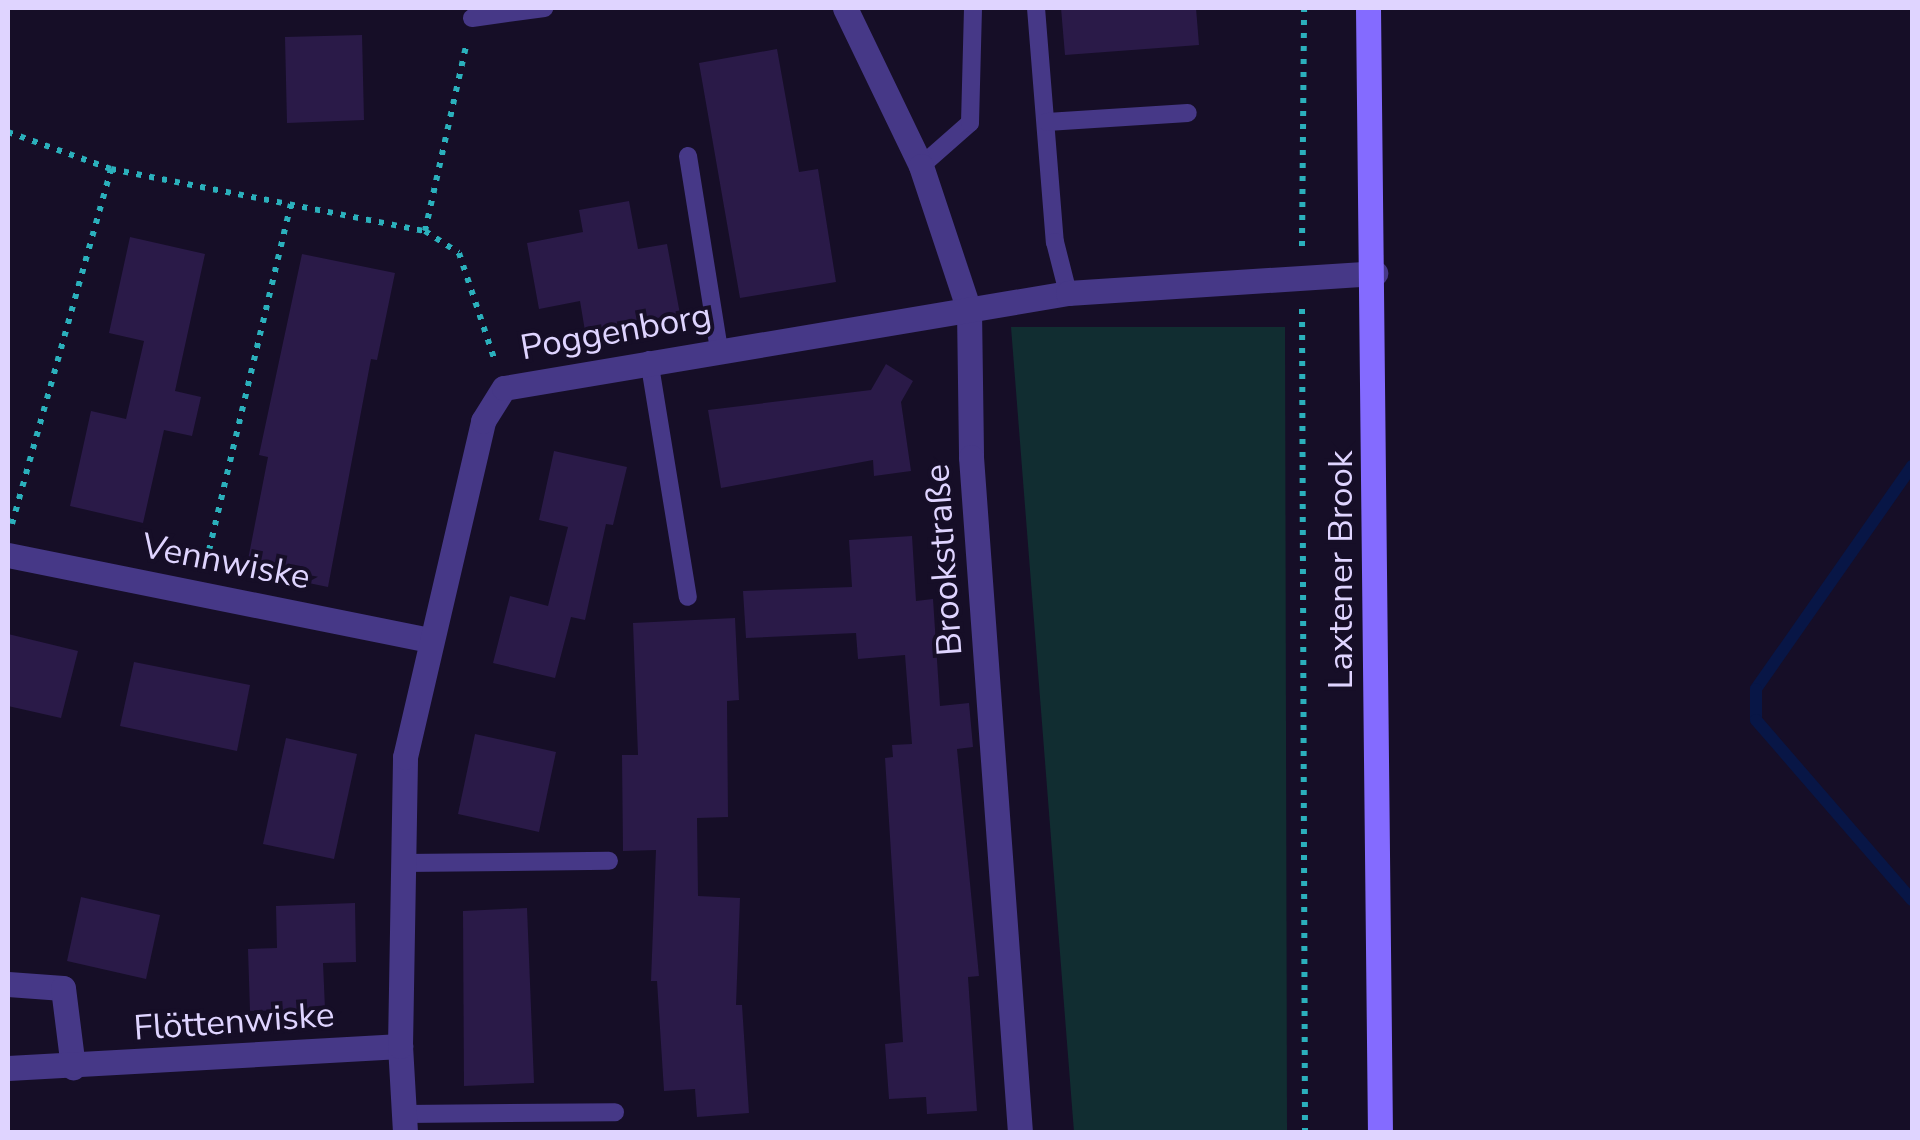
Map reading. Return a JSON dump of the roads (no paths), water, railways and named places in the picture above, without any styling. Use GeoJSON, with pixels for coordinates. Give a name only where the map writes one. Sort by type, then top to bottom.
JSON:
{"type":"FeatureCollection","features":[{"type":"Feature","properties":{"kind":"street","name":"Brookstraße"},"geometry":{"type":"LineString","coordinates":[[844,8],[920,166],[969,310],[971,457],[1020,1132]]}},
{"type":"Feature","properties":{"kind":"street","name":"Laxtener Brook"},"geometry":{"type":"LineString","coordinates":[[1368,8],[1374,273],[1380,1132]]}},
{"type":"Feature","properties":{"kind":"street","name":"Poggenborg"},"geometry":{"type":"LineString","coordinates":[[405,1123],[400,1046],[405,757],[482,420],[504,388],[649,360],[1068,293],[1302,274],[1374,273]]}},
{"type":"Feature","properties":{"kind":"street","name":"Vennwiske"},"geometry":{"type":"LineString","coordinates":[[8,555],[430,640]]}},
{"type":"Feature","properties":{"kind":"street"},"geometry":{"type":"LineString","coordinates":[[8,984],[63,988],[73,1067]]}},
{"type":"Feature","properties":{"kind":"street","name":"Flöttenwiske"},"geometry":{"type":"LineString","coordinates":[[8,1068],[400,1046]]}},
{"type":"Feature","properties":{"kind":"lane"},"geometry":{"type":"LineString","coordinates":[[472,18],[544,8]]}},
{"type":"Feature","properties":{"kind":"lane"},"geometry":{"type":"LineString","coordinates":[[920,166],[970,123],[973,8]]}},
{"type":"Feature","properties":{"kind":"lane"},"geometry":{"type":"LineString","coordinates":[[1036,8],[1055,242],[1068,293]]}},
{"type":"Feature","properties":{"kind":"lane"},"geometry":{"type":"LineString","coordinates":[[1047,122],[1188,114]]}},
{"type":"Feature","properties":{"kind":"lane"},"geometry":{"type":"LineString","coordinates":[[688,156],[719,350]]}},
{"type":"Feature","properties":{"kind":"lane"},"geometry":{"type":"LineString","coordinates":[[649,360],[688,597]]}},
{"type":"Feature","properties":{"kind":"lane"},"geometry":{"type":"LineString","coordinates":[[403,863],[609,860]]}},
{"type":"Feature","properties":{"kind":"lane"},"geometry":{"type":"LineString","coordinates":[[405,1123],[615,1112]]}},
{"type":"Feature","properties":{"kind":"waterway"},"geometry":{"type":"LineString","coordinates":[[1912,466],[1756,689],[1756,720],[1912,900]]}}]}
